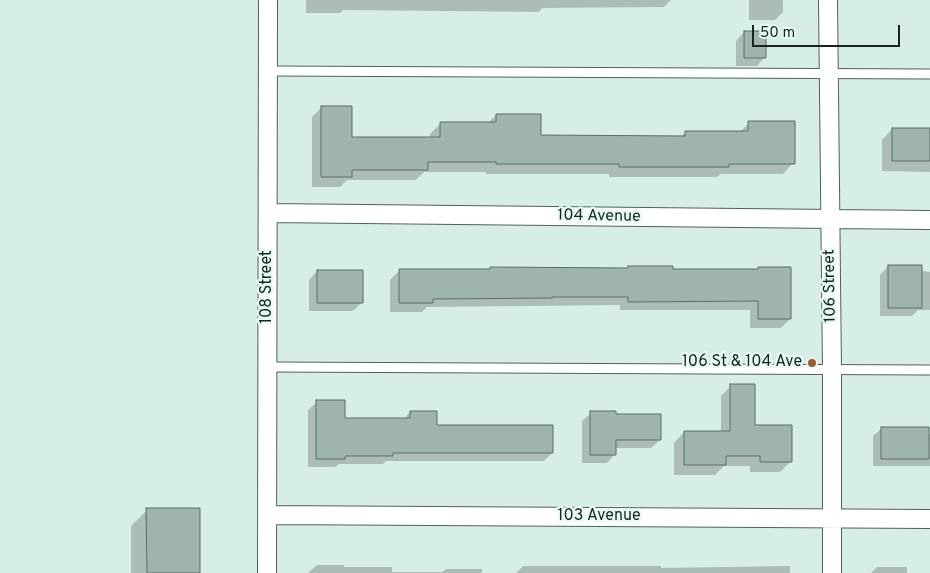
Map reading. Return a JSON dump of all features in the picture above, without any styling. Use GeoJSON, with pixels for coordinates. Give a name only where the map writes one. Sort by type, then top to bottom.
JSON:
{"type":"FeatureCollection","features":[{"type":"Feature","properties":{"kind":"street","name":"108 Street"},"geometry":{"type":"LineString","coordinates":[[267,573],[268,0]]}},
{"type":"Feature","properties":{"kind":"street","name":"106 Street"},"geometry":{"type":"LineString","coordinates":[[828,0],[832,573]]}},
{"type":"Feature","properties":{"kind":"street","name":"104 Avenue"},"geometry":{"type":"LineString","coordinates":[[268,213],[930,220]]}},
{"type":"Feature","properties":{"kind":"street","name":"103 Avenue"},"geometry":{"type":"LineString","coordinates":[[268,514],[930,518]]}},
{"type":"Feature","properties":{"kind":"lane"},"geometry":{"type":"LineString","coordinates":[[269,71],[930,74]]}},
{"type":"Feature","properties":{"kind":"lane"},"geometry":{"type":"LineString","coordinates":[[268,367],[930,370]]}},
{"type":"Feature","properties":{"kind":"building"},"geometry":{"type":"Polygon","coordinates":[[[744,31],[766,31],[766,58],[744,58],[744,31]]]}},
{"type":"Feature","properties":{"kind":"building"},"geometry":{"type":"Polygon","coordinates":[[[321,106],[352,106],[352,137],[440,137],[440,122],[496,122],[496,114],[541,114],[541,135],[685,136],[685,131],[748,131],[748,121],[795,121],[795,164],[729,164],[729,167],[619,167],[619,164],[428,162],[428,170],[352,170],[352,177],[321,177],[321,106]]]}},
{"type":"Feature","properties":{"kind":"building"},"geometry":{"type":"Polygon","coordinates":[[[892,128],[930,128],[930,161],[892,161],[892,128]]]}},
{"type":"Feature","properties":{"kind":"building"},"geometry":{"type":"Polygon","coordinates":[[[888,265],[922,265],[922,308],[888,308],[888,265]]]}},
{"type":"Feature","properties":{"kind":"building"},"geometry":{"type":"Polygon","coordinates":[[[628,266],[673,266],[673,269],[791,267],[791,319],[758,319],[758,301],[628,302],[628,297],[552,297],[433,299],[433,303],[399,303],[399,269],[490,269],[490,267],[628,268],[628,266]]]}},
{"type":"Feature","properties":{"kind":"building"},"geometry":{"type":"Polygon","coordinates":[[[317,270],[363,270],[363,303],[317,303],[317,270]]]}},
{"type":"Feature","properties":{"kind":"building"},"geometry":{"type":"Polygon","coordinates":[[[730,384],[755,384],[755,425],[792,425],[792,462],[760,462],[760,456],[726,456],[726,465],[684,465],[684,431],[730,431],[730,384]]]}},
{"type":"Feature","properties":{"kind":"building"},"geometry":{"type":"Polygon","coordinates":[[[316,400],[345,400],[345,418],[410,418],[410,411],[437,411],[437,425],[553,425],[553,453],[393,453],[393,456],[345,456],[345,459],[316,459],[316,400]]]}},
{"type":"Feature","properties":{"kind":"building"},"geometry":{"type":"Polygon","coordinates":[[[590,411],[616,411],[616,414],[661,414],[661,440],[616,440],[616,455],[590,455],[590,411]]]}},
{"type":"Feature","properties":{"kind":"building"},"geometry":{"type":"Polygon","coordinates":[[[881,427],[929,427],[929,459],[881,459],[881,427]]]}},
{"type":"Feature","properties":{"kind":"building"},"geometry":{"type":"Polygon","coordinates":[[[146,508],[200,508],[200,573],[147,573],[146,508]]]}},
{"type":"Feature","properties":{"kind":"place","name":"106 St & 104 Ave"},"geometry":{"type":"Point","coordinates":[812,363]}}]}
